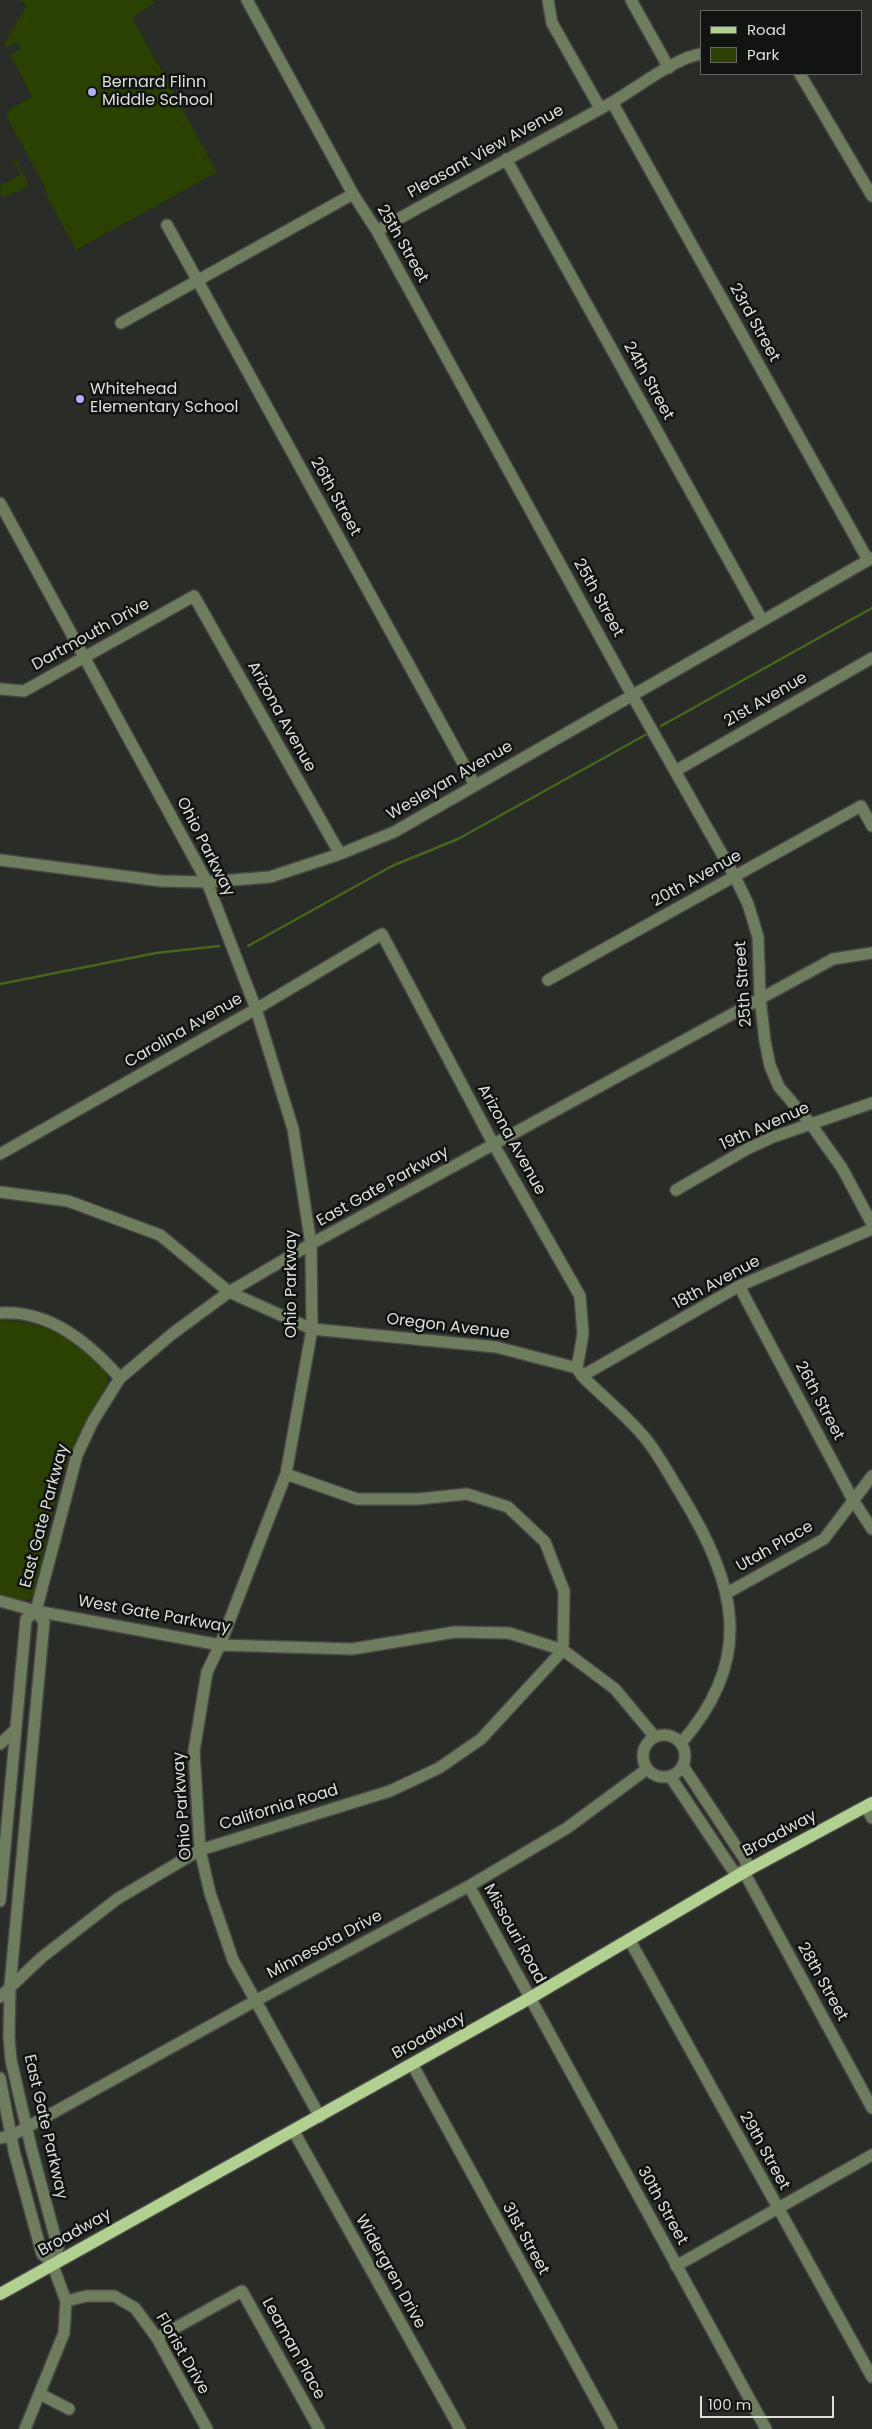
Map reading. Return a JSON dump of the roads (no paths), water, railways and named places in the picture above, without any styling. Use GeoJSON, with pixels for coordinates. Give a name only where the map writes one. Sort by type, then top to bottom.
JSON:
{"type":"FeatureCollection","features":[{"type":"Feature","properties":{"kind":"main road","name":"Broadway"},"geometry":{"type":"LineString","coordinates":[[0,2294],[52,2263],[293,2130],[320,2117],[530,1998],[744,1872],[870,1809]]}},
{"type":"Feature","properties":{"kind":"street","name":"25th Street"},"geometry":{"type":"LineString","coordinates":[[247,0],[353,194],[377,231],[632,695],[677,770],[735,877],[748,904],[758,936],[760,998],[764,1041],[770,1066],[779,1086],[810,1123],[842,1168],[872,1224]]}},
{"type":"Feature","properties":{"kind":"street"},"geometry":{"type":"LineString","coordinates":[[548,0],[552,23],[600,108]]}},
{"type":"Feature","properties":{"kind":"street"},"geometry":{"type":"LineString","coordinates":[[631,0],[669,68]]}},
{"type":"Feature","properties":{"kind":"street","name":"Pleasant View Avenue"},"geometry":{"type":"LineString","coordinates":[[377,231],[506,158],[612,102],[669,68],[694,55],[700,54]]}},
{"type":"Feature","properties":{"kind":"street"},"geometry":{"type":"LineString","coordinates":[[801,75],[872,196]]}},
{"type":"Feature","properties":{"kind":"street","name":"23rd Street"},"geometry":{"type":"LineString","coordinates":[[612,102],[870,559]]}},
{"type":"Feature","properties":{"kind":"street","name":"24th Street"},"geometry":{"type":"LineString","coordinates":[[506,158],[762,620]]}},
{"type":"Feature","properties":{"kind":"street"},"geometry":{"type":"LineString","coordinates":[[121,323],[353,194]]}},
{"type":"Feature","properties":{"kind":"street","name":"26th Street"},"geometry":{"type":"LineString","coordinates":[[167,225],[475,785]]}},
{"type":"Feature","properties":{"kind":"street","name":"Ohio Parkway"},"geometry":{"type":"LineString","coordinates":[[0,503],[207,882],[256,1009],[293,1129],[312,1244],[312,1329],[286,1474],[220,1645],[207,1672],[194,1751],[200,1850],[210,1893],[232,1960],[320,2117]]}},
{"type":"Feature","properties":{"kind":"street","name":"Wesleyan Avenue"},"geometry":{"type":"LineString","coordinates":[[0,860],[161,882],[207,882],[270,877],[340,854],[394,832],[870,559]]}},
{"type":"Feature","properties":{"kind":"street","name":"Dartmouth Drive"},"geometry":{"type":"LineString","coordinates":[[0,690],[24,690],[86,658],[194,596]]}},
{"type":"Feature","properties":{"kind":"street","name":"Arizona Avenue"},"geometry":{"type":"LineString","coordinates":[[194,596],[340,854]]}},
{"type":"Feature","properties":{"kind":"street","name":"21st Avenue"},"geometry":{"type":"LineString","coordinates":[[677,770],[872,658]]}},
{"type":"Feature","properties":{"kind":"street","name":"20th Avenue"},"geometry":{"type":"LineString","coordinates":[[548,980],[861,806],[872,826]]}},
{"type":"Feature","properties":{"kind":"street","name":"Arizona Avenue"},"geometry":{"type":"LineString","coordinates":[[382,934],[494,1145],[580,1296],[582,1334],[580,1372]]}},
{"type":"Feature","properties":{"kind":"street","name":"Carolina Avenue"},"geometry":{"type":"LineString","coordinates":[[0,1154],[256,1009],[382,934]]}},
{"type":"Feature","properties":{"kind":"street","name":"East Gate Parkway"},"geometry":{"type":"LineString","coordinates":[[0,1901],[4,1797],[14,1731],[26,1619],[36,1611],[77,1455],[93,1421],[120,1378],[172,1334],[229,1292],[312,1244],[833,959],[872,953]]}},
{"type":"Feature","properties":{"kind":"street","name":"19th Avenue"},"geometry":{"type":"LineString","coordinates":[[676,1190],[748,1149],[810,1123],[872,1103]]}},
{"type":"Feature","properties":{"kind":"street","name":"Oregon Avenue"},"geometry":{"type":"LineString","coordinates":[[0,1192],[68,1201],[160,1235],[229,1292],[312,1329],[496,1347],[580,1372]]}},
{"type":"Feature","properties":{"kind":"street","name":"18th Avenue"},"geometry":{"type":"LineString","coordinates":[[580,1372],[739,1286],[872,1229]]}},
{"type":"Feature","properties":{"kind":"street","name":"26th Street"},"geometry":{"type":"LineString","coordinates":[[739,1286],[853,1500],[872,1529]]}},
{"type":"Feature","properties":{"kind":"street"},"geometry":{"type":"LineString","coordinates":[[0,1313],[26,1314],[66,1330],[88,1346],[120,1378]]}},
{"type":"Feature","properties":{"kind":"street"},"geometry":{"type":"LineString","coordinates":[[580,1372],[649,1442],[700,1525],[727,1593],[732,1626],[723,1677],[714,1698],[699,1722],[681,1743]]}},
{"type":"Feature","properties":{"kind":"street"},"geometry":{"type":"LineString","coordinates":[[286,1474],[357,1499],[418,1499],[467,1494],[508,1507],[545,1542],[564,1590],[563,1650]]}},
{"type":"Feature","properties":{"kind":"street","name":"Utah Place"},"geometry":{"type":"LineString","coordinates":[[727,1593],[824,1539],[872,1476]]}},
{"type":"Feature","properties":{"kind":"street","name":"West Gate Parkway"},"geometry":{"type":"LineString","coordinates":[[0,1601],[36,1611],[220,1645],[352,1649],[400,1640],[464,1632],[509,1633],[563,1650],[615,1689],[655,1737]]}},
{"type":"Feature","properties":{"kind":"street","name":"East Gate Parkway"},"geometry":{"type":"LineString","coordinates":[[36,1611],[44,1622],[10,1986],[9,2037],[12,2060],[27,2128],[58,2248],[52,2263]]}},
{"type":"Feature","properties":{"kind":"street","name":"California Road"},"geometry":{"type":"LineString","coordinates":[[0,1997],[41,1958],[117,1899],[200,1850],[390,1791],[439,1768],[481,1739],[563,1650]]}},
{"type":"Feature","properties":{"kind":"street"},"geometry":{"type":"LineString","coordinates":[[0,1744],[14,1731]]}},
{"type":"Feature","properties":{"kind":"street"},"geometry":{"type":"LineString","coordinates":[[670,1776],[734,1872],[744,1872],[747,1863],[683,1766],[685,1754],[681,1743],[669,1735],[655,1737],[650,1740],[643,1757],[647,1769],[659,1776],[670,1776],[683,1766]]}},
{"type":"Feature","properties":{"kind":"street","name":"Minnesota Drive"},"geometry":{"type":"LineString","coordinates":[[5,2137],[27,2128],[254,2001],[469,1886],[567,1828],[647,1769]]}},
{"type":"Feature","properties":{"kind":"street"},"geometry":{"type":"LineString","coordinates":[[4,1797],[27,1806]]}},
{"type":"Feature","properties":{"kind":"street","name":"28th Street"},"geometry":{"type":"LineString","coordinates":[[744,1872],[872,2108]]}},
{"type":"Feature","properties":{"kind":"street","name":"Missouri Road"},"geometry":{"type":"LineString","coordinates":[[469,1886],[530,1998]]}},
{"type":"Feature","properties":{"kind":"street","name":"29th Street"},"geometry":{"type":"LineString","coordinates":[[629,1939],[872,2378]]}},
{"type":"Feature","properties":{"kind":"street","name":"30th Street"},"geometry":{"type":"LineString","coordinates":[[530,1998],[766,2429]]}},
{"type":"Feature","properties":{"kind":"street","name":"31st Street"},"geometry":{"type":"LineString","coordinates":[[412,2064],[612,2429]]}},
{"type":"Feature","properties":{"kind":"street","name":"East Gate Parkway"},"geometry":{"type":"LineString","coordinates":[[0,2078],[5,2137],[42,2254],[52,2263],[66,2301],[64,2333],[25,2429]]}},
{"type":"Feature","properties":{"kind":"street","name":"Widergren Drive"},"geometry":{"type":"LineString","coordinates":[[293,2130],[460,2429]]}},
{"type":"Feature","properties":{"kind":"street"},"geometry":{"type":"LineString","coordinates":[[676,2266],[872,2155]]}},
{"type":"Feature","properties":{"kind":"street","name":"Leaman Place"},"geometry":{"type":"LineString","coordinates":[[157,2338],[242,2291],[319,2429]]}},
{"type":"Feature","properties":{"kind":"street","name":"Florist Drive"},"geometry":{"type":"LineString","coordinates":[[66,2301],[87,2296],[114,2296],[136,2308],[157,2338],[206,2429]]}},
{"type":"Feature","properties":{"kind":"street"},"geometry":{"type":"LineString","coordinates":[[40,2394],[69,2409]]}},
{"type":"Feature","properties":{"kind":"waterway"},"geometry":{"type":"LineString","coordinates":[[661,726],[872,608]]}},
{"type":"Feature","properties":{"kind":"waterway"},"geometry":{"type":"LineString","coordinates":[[248,946],[392,866],[458,839],[647,734]]}},
{"type":"Feature","properties":{"kind":"waterway"},"geometry":{"type":"LineString","coordinates":[[0,984],[156,953],[219,946]]}},
{"type":"Feature","properties":{"kind":"place","name":"Bernard Flinn Middle School"},"geometry":{"type":"Point","coordinates":[92,92]}},
{"type":"Feature","properties":{"kind":"place","name":"Whitehead Elementary School"},"geometry":{"type":"Point","coordinates":[80,399]}}]}
